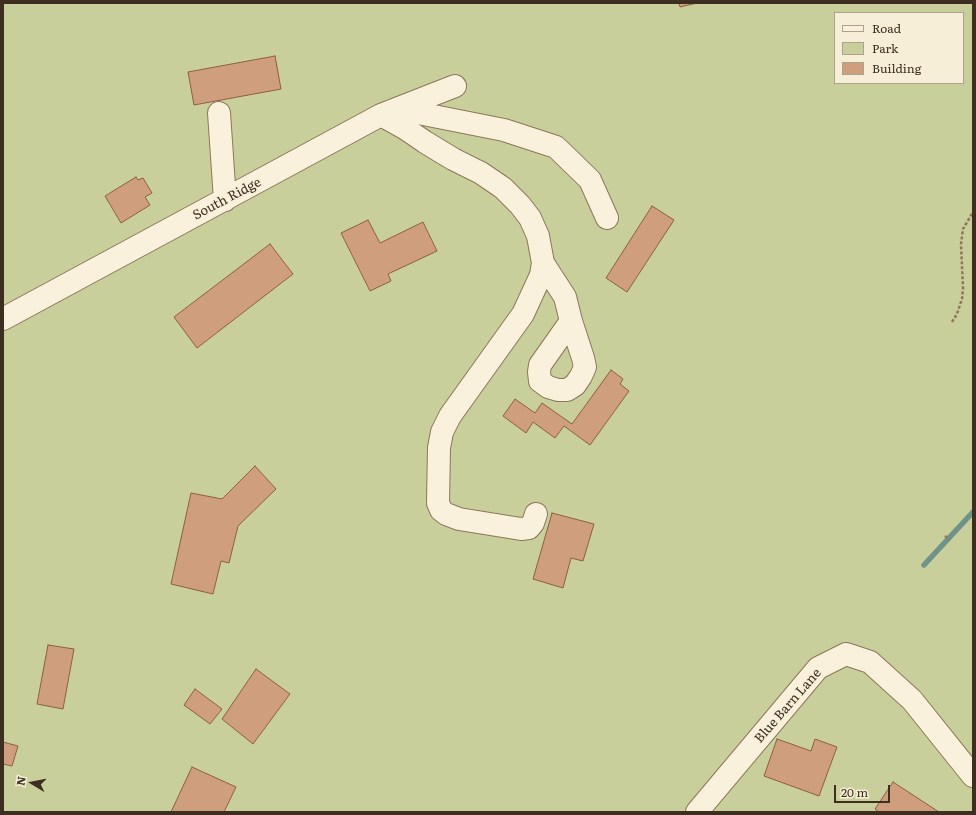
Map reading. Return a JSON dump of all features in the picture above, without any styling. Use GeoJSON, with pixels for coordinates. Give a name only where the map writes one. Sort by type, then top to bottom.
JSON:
{"type":"FeatureCollection","features":[{"type":"Feature","properties":{"kind":"street","name":"South Ridge"},"geometry":{"type":"LineString","coordinates":[[3,320],[390,112],[454,86]]}},
{"type":"Feature","properties":{"kind":"street"},"geometry":{"type":"LineString","coordinates":[[219,112],[225,200]]}},
{"type":"Feature","properties":{"kind":"street"},"geometry":{"type":"LineString","coordinates":[[390,112],[504,130],[556,147],[590,180],[607,218]]}},
{"type":"Feature","properties":{"kind":"street"},"geometry":{"type":"LineString","coordinates":[[390,112],[406,129],[425,142],[453,159],[481,173],[503,188],[520,204],[530,218],[538,236],[543,263],[541,275],[524,314],[450,416],[442,432],[439,448],[438,503],[440,510],[459,519],[521,529],[529,528],[533,524],[536,514]]}},
{"type":"Feature","properties":{"kind":"street"},"geometry":{"type":"LineString","coordinates":[[543,263],[565,297],[571,321]]}},
{"type":"Feature","properties":{"kind":"street","name":"Blue Barn Lane"},"geometry":{"type":"LineString","coordinates":[[697,812],[818,668],[846,654],[870,662],[912,700],[973,776]]}},
{"type":"Feature","properties":{"kind":"path"},"geometry":{"type":"LineString","coordinates":[[952,322],[957,314],[962,299],[961,244],[963,229],[973,212]]}},
{"type":"Feature","properties":{"kind":"path"},"geometry":{"type":"LineString","coordinates":[[945,536],[950,540]]}},
{"type":"Feature","properties":{"kind":"green space"},"geometry":{"type":"Polygon","coordinates":[[[3,3],[973,3],[973,812],[3,812],[3,3]]]}},
{"type":"Feature","properties":{"kind":"building"},"geometry":{"type":"Polygon","coordinates":[[[679,3],[697,3],[680,7],[679,3]]]}},
{"type":"Feature","properties":{"kind":"building"},"geometry":{"type":"Polygon","coordinates":[[[275,56],[281,89],[194,105],[188,72],[275,56]]]}},
{"type":"Feature","properties":{"kind":"building"},"geometry":{"type":"Polygon","coordinates":[[[136,177],[138,180],[143,178],[152,193],[145,197],[150,205],[121,223],[105,196],[136,177]]]}},
{"type":"Feature","properties":{"kind":"building"},"geometry":{"type":"Polygon","coordinates":[[[652,206],[674,220],[627,292],[606,278],[652,206]]]}},
{"type":"Feature","properties":{"kind":"building"},"geometry":{"type":"Polygon","coordinates":[[[368,220],[380,243],[423,222],[437,251],[388,274],[391,281],[370,291],[341,233],[368,220]]]}},
{"type":"Feature","properties":{"kind":"building"},"geometry":{"type":"Polygon","coordinates":[[[270,244],[293,274],[197,348],[174,317],[270,244]]]}},
{"type":"Feature","properties":{"kind":"building"},"geometry":{"type":"Polygon","coordinates":[[[611,370],[623,379],[620,384],[629,391],[590,445],[564,426],[555,438],[533,422],[526,433],[503,416],[515,399],[535,413],[542,403],[572,424],[611,370]]]}},
{"type":"Feature","properties":{"kind":"building"},"geometry":{"type":"Polygon","coordinates":[[[255,466],[276,489],[238,526],[229,563],[221,561],[213,594],[171,584],[191,493],[222,499],[255,466]]]}},
{"type":"Feature","properties":{"kind":"building"},"geometry":{"type":"Polygon","coordinates":[[[552,513],[594,524],[583,561],[571,558],[563,588],[533,579],[552,513]]]}},
{"type":"Feature","properties":{"kind":"building"},"geometry":{"type":"Polygon","coordinates":[[[48,645],[74,649],[63,709],[37,704],[48,645]]]}},
{"type":"Feature","properties":{"kind":"building"},"geometry":{"type":"Polygon","coordinates":[[[256,669],[290,694],[253,744],[222,719],[256,669]]]}},
{"type":"Feature","properties":{"kind":"building"},"geometry":{"type":"Polygon","coordinates":[[[195,689],[222,709],[210,724],[184,705],[195,689]]]}},
{"type":"Feature","properties":{"kind":"building"},"geometry":{"type":"Polygon","coordinates":[[[777,739],[811,751],[815,739],[837,747],[819,796],[764,776],[777,739]]]}},
{"type":"Feature","properties":{"kind":"building"},"geometry":{"type":"Polygon","coordinates":[[[3,742],[18,746],[12,766],[3,764],[3,742]]]}},
{"type":"Feature","properties":{"kind":"building"},"geometry":{"type":"Polygon","coordinates":[[[192,767],[236,787],[224,812],[171,812],[192,767]]]}},
{"type":"Feature","properties":{"kind":"building"},"geometry":{"type":"Polygon","coordinates":[[[893,782],[939,812],[879,812],[875,809],[893,782]]]}},
{"type":"Feature","properties":{"kind":"waterway"},"geometry":{"type":"LineString","coordinates":[[924,565],[973,512]]}}]}
